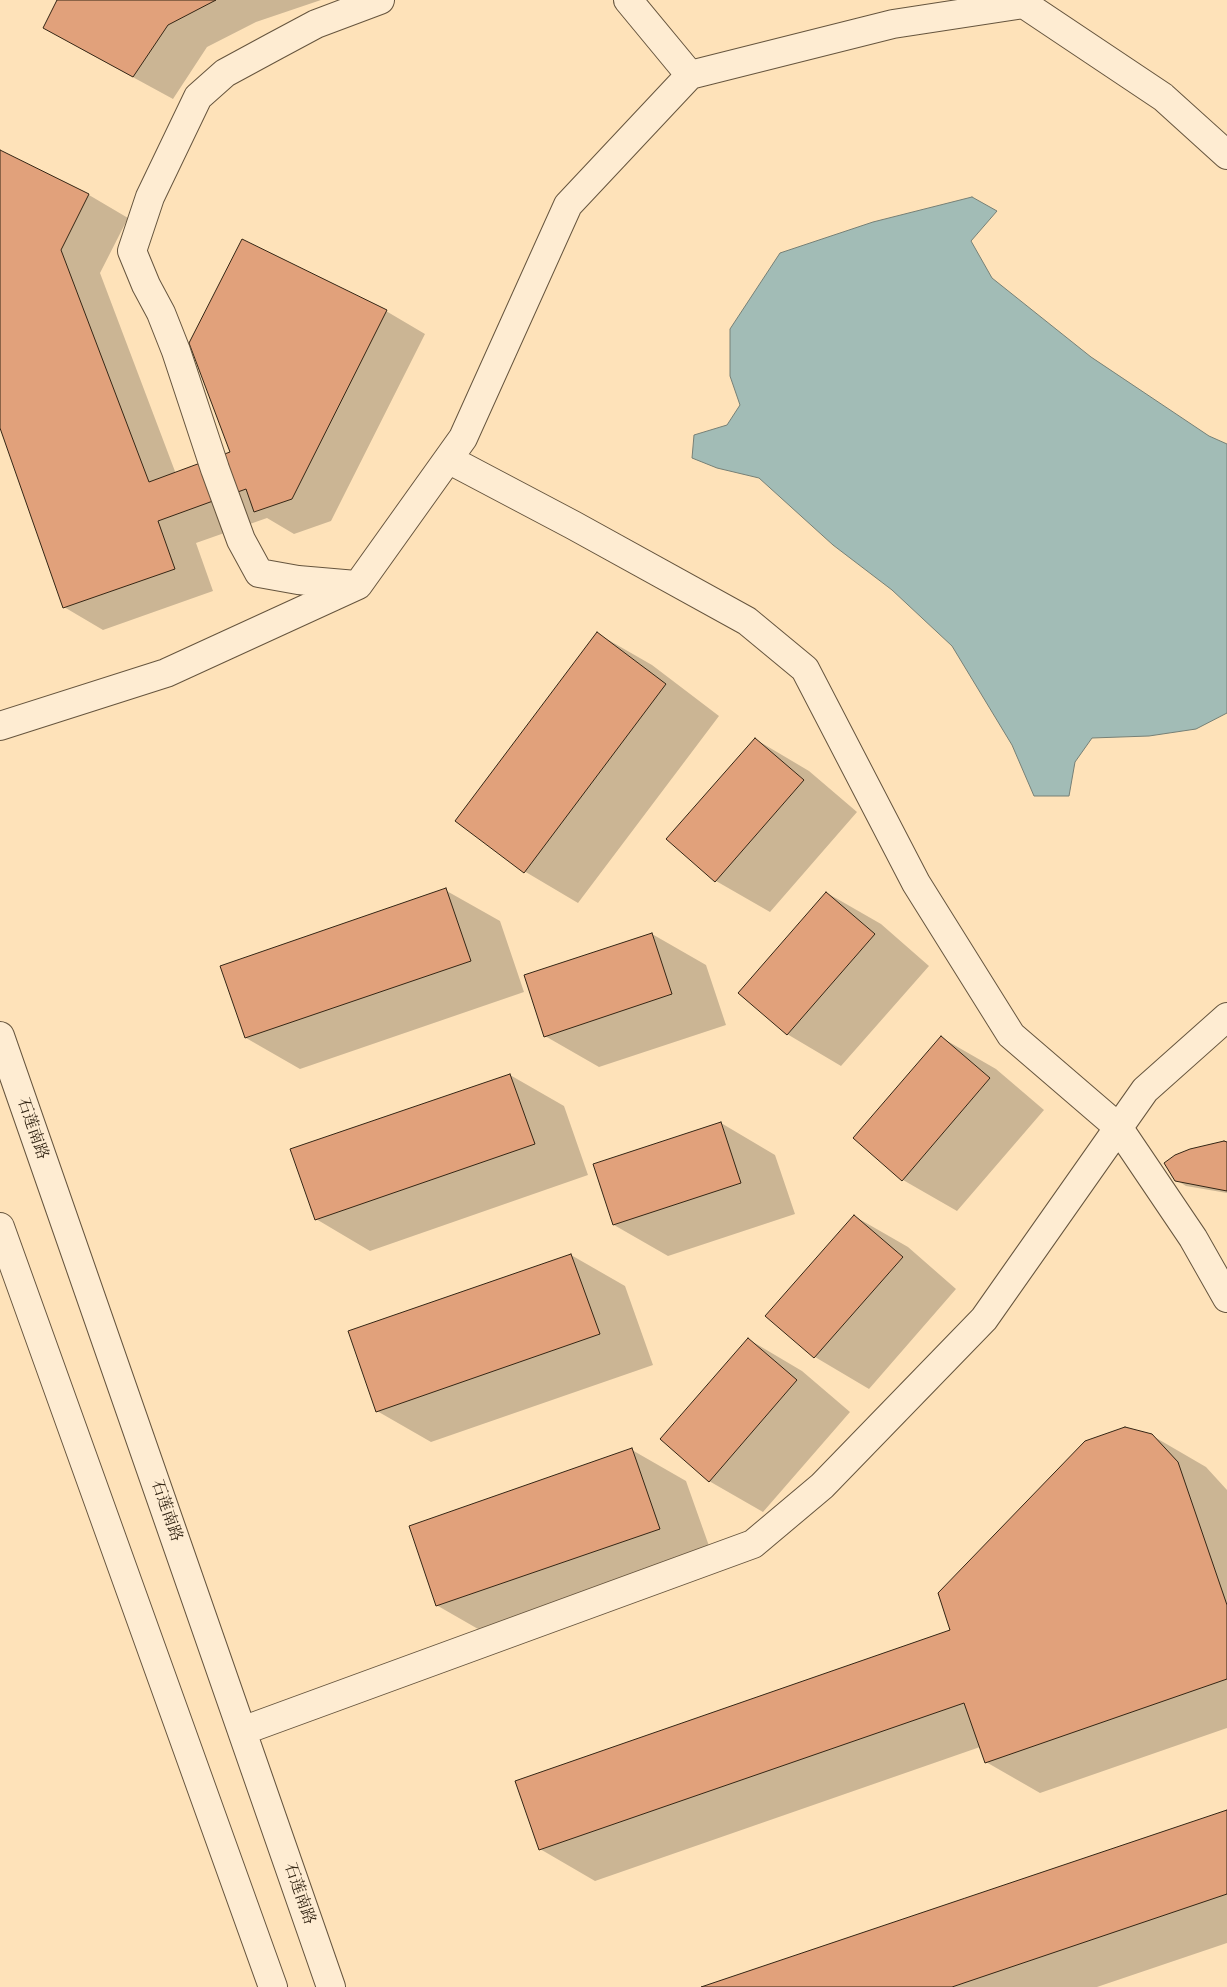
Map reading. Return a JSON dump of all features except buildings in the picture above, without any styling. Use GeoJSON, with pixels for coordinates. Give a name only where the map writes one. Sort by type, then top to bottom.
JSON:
{"type":"FeatureCollection","features":[{"type":"Feature","properties":{"kind":"street"},"geometry":{"type":"LineString","coordinates":[[358,585],[298,580],[259,573],[238,531],[170,336],[132,251],[150,197],[198,97],[225,73],[316,24],[380,0]]}},
{"type":"Feature","properties":{"kind":"street"},"geometry":{"type":"LineString","coordinates":[[628,0],[690,75]]}},
{"type":"Feature","properties":{"kind":"street"},"geometry":{"type":"LineString","coordinates":[[0,726],[166,673],[358,585],[463,438],[568,205],[690,75],[893,24],[1021,2],[1163,97],[1227,156]]}},
{"type":"Feature","properties":{"kind":"street"},"geometry":{"type":"LineString","coordinates":[[448,459],[573,525],[747,622],[805,669],[916,883],[1010,1035],[1118,1127],[1193,1238],[1227,1298]]}},
{"type":"Feature","properties":{"kind":"street"},"geometry":{"type":"LineString","coordinates":[[242,1731],[752,1544],[822,1486],[984,1319],[1144,1090],[1227,1017]]}},
{"type":"Feature","properties":{"kind":"street","name":"石莲南路"},"geometry":{"type":"LineString","coordinates":[[0,1036],[331,1987]]}},
{"type":"Feature","properties":{"kind":"street"},"geometry":{"type":"LineString","coordinates":[[0,1227],[273,1987]]}},
{"type":"Feature","properties":{"kind":"water"},"geometry":{"type":"Polygon","coordinates":[[[972,197],[997,211],[971,241],[992,278],[1091,357],[1209,436],[1227,444],[1227,713],[1196,729],[1149,736],[1092,738],[1075,762],[1069,796],[1034,796],[1012,745],[952,646],[892,590],[833,545],[759,478],[717,468],[692,458],[694,435],[727,425],[740,405],[730,376],[730,329],[780,253],[873,222],[972,197]]]}}]}
